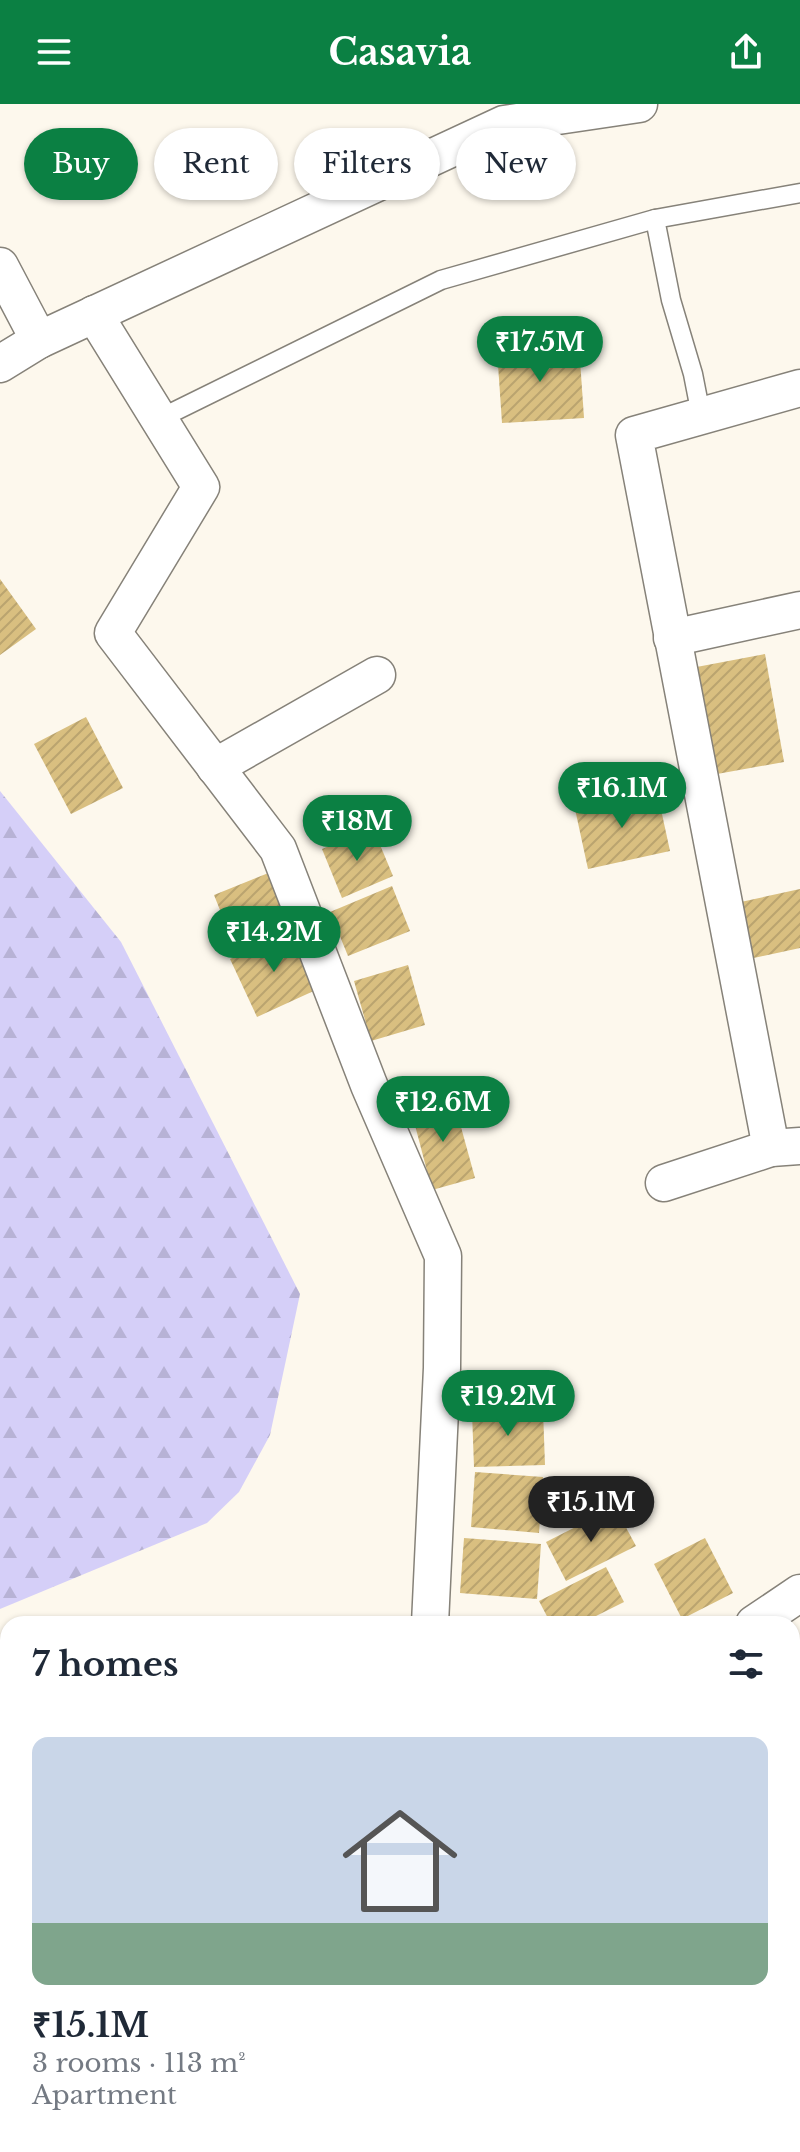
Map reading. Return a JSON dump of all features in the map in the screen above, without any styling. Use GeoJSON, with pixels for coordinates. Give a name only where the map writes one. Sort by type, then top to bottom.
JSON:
{"type":"FeatureCollection","features":[{"type":"Feature","properties":{"kind":"street"},"geometry":{"type":"LineString","coordinates":[[0,364],[39,340],[504,124],[639,104]]}},
{"type":"Feature","properties":{"kind":"street"},"geometry":{"type":"LineString","coordinates":[[0,266],[39,340]]}},
{"type":"Feature","properties":{"kind":"street"},"geometry":{"type":"LineString","coordinates":[[94,314],[201,487],[113,633],[278,849],[369,1085],[443,1256],[442,1368],[430,1616]]}},
{"type":"Feature","properties":{"kind":"street"},"geometry":{"type":"LineString","coordinates":[[664,1183],[785,1147],[672,638],[634,435],[800,388]]}},
{"type":"Feature","properties":{"kind":"street"},"geometry":{"type":"LineString","coordinates":[[672,638],[797,621]]}},
{"type":"Feature","properties":{"kind":"street"},"geometry":{"type":"LineString","coordinates":[[215,767],[377,675]]}},
{"type":"Feature","properties":{"kind":"street"},"geometry":{"type":"LineString","coordinates":[[766,1616],[800,1593]]}},
{"type":"Feature","properties":{"kind":"lane"},"geometry":{"type":"LineString","coordinates":[[159,419],[441,280],[655,219],[800,193]]}},
{"type":"Feature","properties":{"kind":"lane"},"geometry":{"type":"LineString","coordinates":[[655,219],[671,300],[693,374],[701,415]]}},
{"type":"Feature","properties":{"kind":"green space"},"geometry":{"type":"Polygon","coordinates":[[[0,791],[121,942],[300,1294],[270,1435],[239,1492],[207,1523],[0,1609],[0,791]]]}},
{"type":"Feature","properties":{"kind":"building"},"geometry":{"type":"Polygon","coordinates":[[[579,345],[584,418],[502,423],[497,350],[579,345]]]}},
{"type":"Feature","properties":{"kind":"building"},"geometry":{"type":"Polygon","coordinates":[[[0,579],[36,629],[0,655],[0,579]]]}},
{"type":"Feature","properties":{"kind":"building"},"geometry":{"type":"Polygon","coordinates":[[[765,654],[784,762],[706,776],[686,669],[765,654]]]}},
{"type":"Feature","properties":{"kind":"building"},"geometry":{"type":"Polygon","coordinates":[[[86,717],[123,788],[71,814],[34,744],[86,717]]]}},
{"type":"Feature","properties":{"kind":"building"},"geometry":{"type":"Polygon","coordinates":[[[657,791],[670,851],[588,869],[575,809],[657,791]]]}},
{"type":"Feature","properties":{"kind":"building"},"geometry":{"type":"Polygon","coordinates":[[[373,828],[393,876],[342,898],[322,849],[373,828]]]}},
{"type":"Feature","properties":{"kind":"building"},"geometry":{"type":"Polygon","coordinates":[[[271,872],[289,917],[232,940],[214,895],[271,872]]]}},
{"type":"Feature","properties":{"kind":"building"},"geometry":{"type":"Polygon","coordinates":[[[392,886],[410,931],[348,956],[330,912],[392,886]]]}},
{"type":"Feature","properties":{"kind":"building"},"geometry":{"type":"Polygon","coordinates":[[[800,889],[800,948],[749,959],[736,903],[800,889]]]}},
{"type":"Feature","properties":{"kind":"building"},"geometry":{"type":"Polygon","coordinates":[[[292,931],[318,989],[257,1017],[230,959],[292,931]]]}},
{"type":"Feature","properties":{"kind":"building"},"geometry":{"type":"Polygon","coordinates":[[[408,965],[425,1025],[371,1041],[354,981],[408,965]]]}},
{"type":"Feature","properties":{"kind":"building"},"geometry":{"type":"Polygon","coordinates":[[[453,1098],[475,1178],[432,1190],[411,1110],[453,1098]]]}},
{"type":"Feature","properties":{"kind":"building"},"geometry":{"type":"Polygon","coordinates":[[[543,1410],[545,1465],[474,1467],[472,1412],[543,1410]]]}},
{"type":"Feature","properties":{"kind":"building"},"geometry":{"type":"Polygon","coordinates":[[[475,1472],[543,1477],[539,1533],[471,1527],[475,1472]]]}},
{"type":"Feature","properties":{"kind":"building"},"geometry":{"type":"Polygon","coordinates":[[[615,1507],[636,1546],[566,1581],[546,1542],[615,1507]]]}},
{"type":"Feature","properties":{"kind":"building"},"geometry":{"type":"Polygon","coordinates":[[[464,1538],[541,1544],[537,1599],[460,1593],[464,1538]]]}},
{"type":"Feature","properties":{"kind":"building"},"geometry":{"type":"Polygon","coordinates":[[[705,1538],[733,1593],[688,1616],[680,1616],[654,1564],[705,1538]]]}},
{"type":"Feature","properties":{"kind":"building"},"geometry":{"type":"Polygon","coordinates":[[[606,1567],[624,1602],[596,1616],[547,1616],[539,1601],[606,1567]]]}}]}
